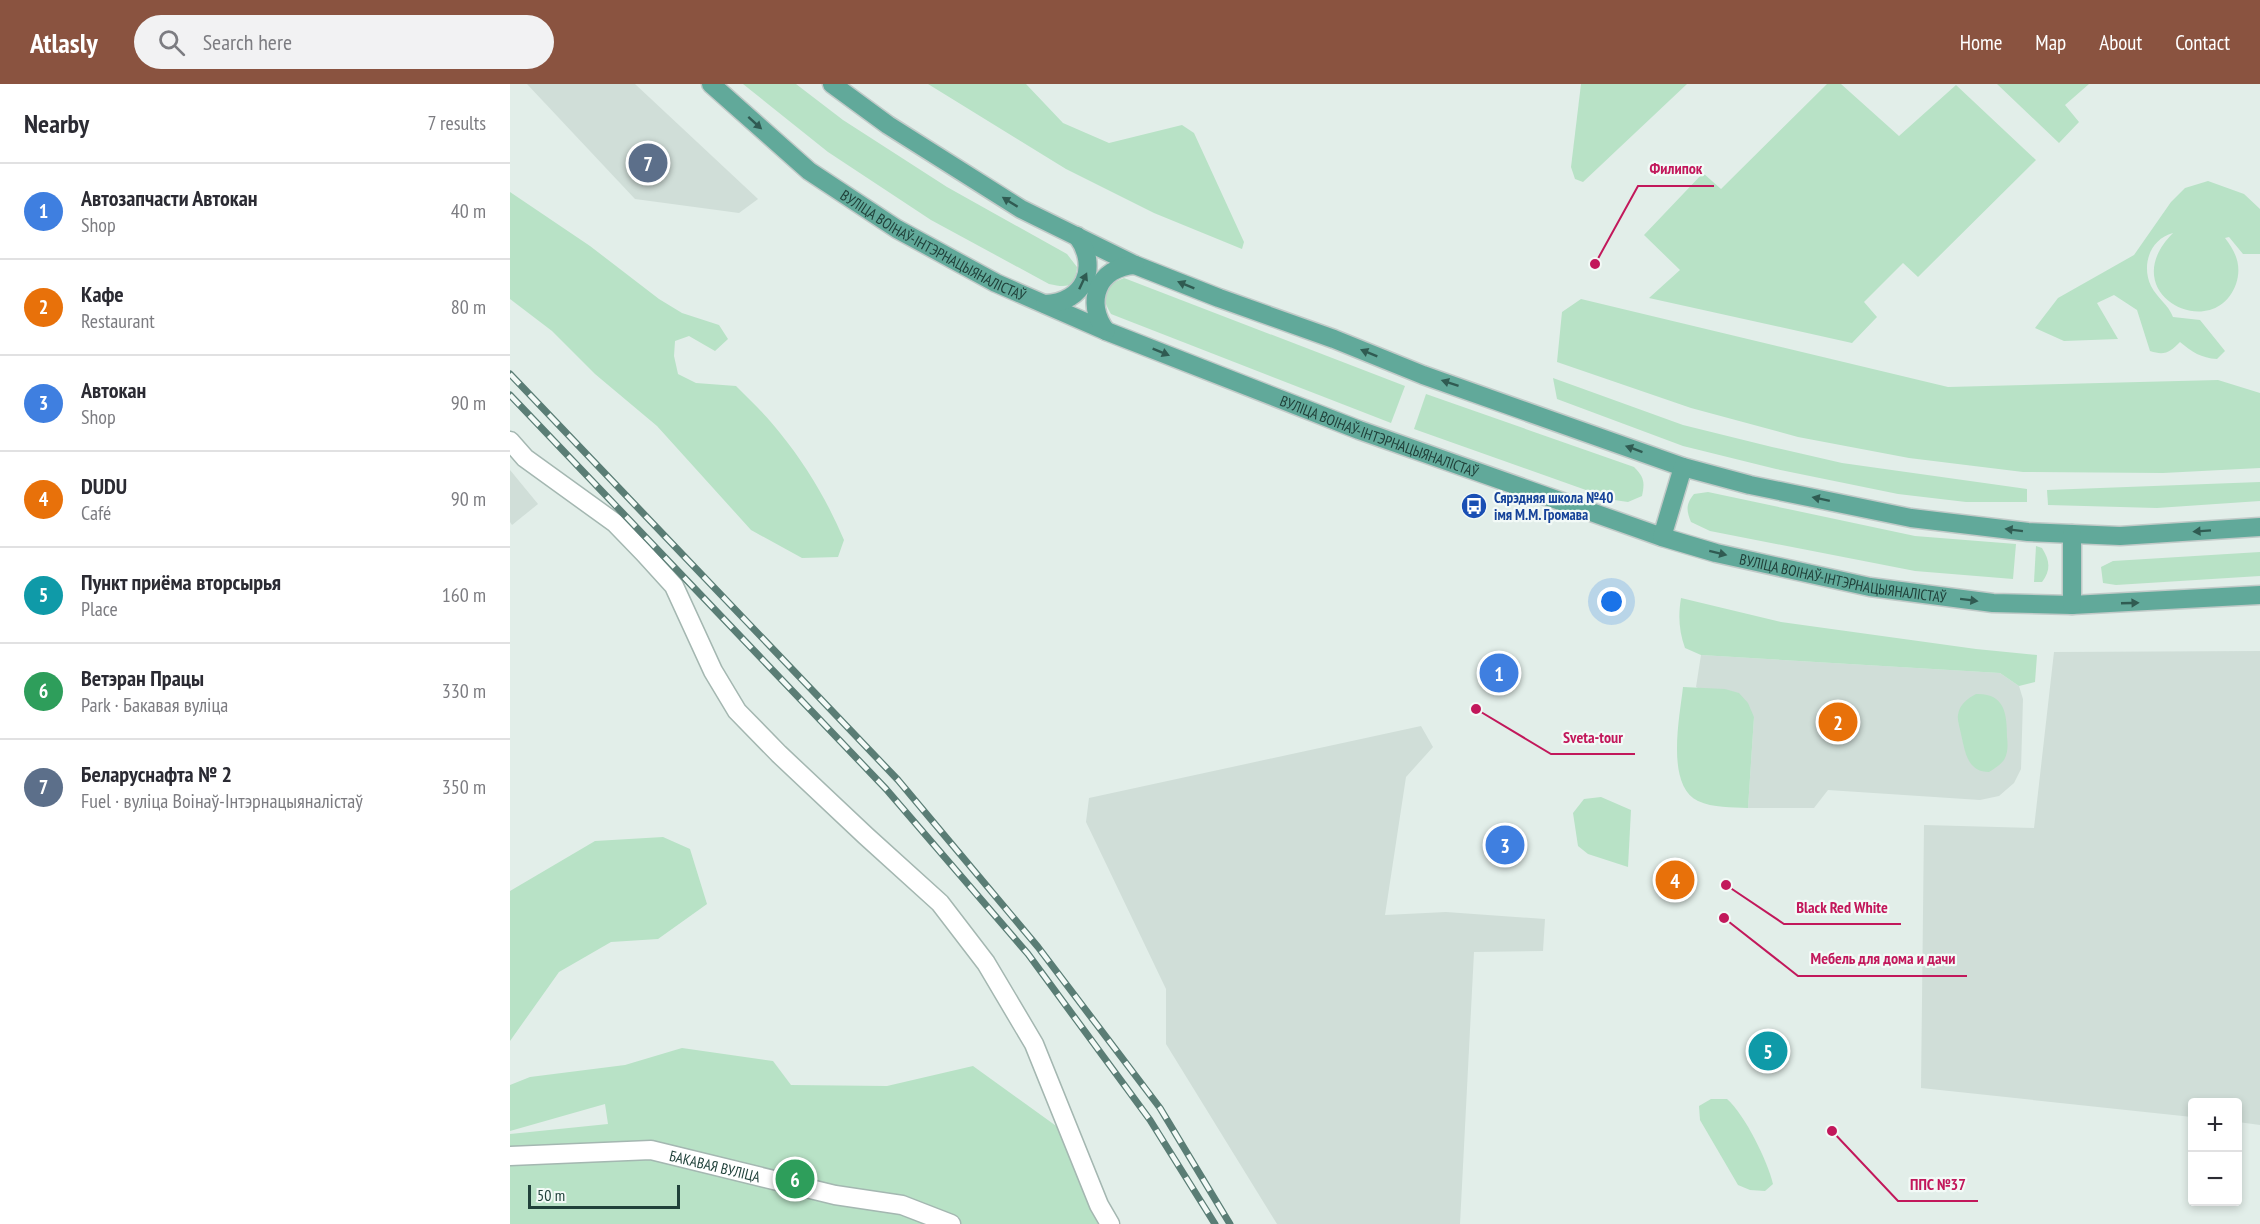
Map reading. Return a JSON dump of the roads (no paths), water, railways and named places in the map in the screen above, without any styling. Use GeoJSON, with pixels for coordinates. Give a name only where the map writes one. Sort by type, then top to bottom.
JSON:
{"type":"FeatureCollection","features":[{"type":"Feature","properties":{"kind":"main road","name":"ВУЛІЦА ВОІНАЎ-ІНТЭРНАЦЫЯНАЛІСТАЎ"},"geometry":{"type":"LineString","coordinates":[[711,84],[819,178],[897,229],[996,283],[1106,331],[1359,430],[1662,537],[1716,553],[1870,587],[1994,603],[2072,605],[2260,595]]}},
{"type":"Feature","properties":{"kind":"main road"},"geometry":{"type":"LineString","coordinates":[[832,84],[888,125],[1021,209],[1135,265],[1334,339],[1423,375],[1683,467],[1750,485],[1911,518],[2028,532],[2120,536],[2260,527]]}},
{"type":"Feature","properties":{"kind":"main road"},"geometry":{"type":"LineString","coordinates":[[1045,304],[1071,297],[1083,284],[1088,264],[1083,244],[1077,236]]}},
{"type":"Feature","properties":{"kind":"main road"},"geometry":{"type":"LineString","coordinates":[[1106,331],[1100,323],[1095,305],[1098,287],[1110,273],[1126,265],[1135,265]]}},
{"type":"Feature","properties":{"kind":"main road"},"geometry":{"type":"LineString","coordinates":[[1662,537],[1683,467]]}},
{"type":"Feature","properties":{"kind":"main road"},"geometry":{"type":"LineString","coordinates":[[2072,534],[2072,605]]}},
{"type":"Feature","properties":{"kind":"street"},"geometry":{"type":"LineString","coordinates":[[510,441],[525,458],[615,523],[644,553],[674,586],[713,671],[737,711],[779,754],[947,912],[986,963],[1034,1044],[1099,1205],[1110,1224]]}},
{"type":"Feature","properties":{"kind":"street","name":"БАКАВАЯ ВУЛІЦА"},"geometry":{"type":"LineString","coordinates":[[510,1156],[651,1150],[835,1195],[902,1204],[951,1224]]}},
{"type":"Feature","properties":{"kind":"railway"},"geometry":{"type":"LineString","coordinates":[[510,374],[898,780],[1038,947],[1160,1108],[1230,1224]]}},
{"type":"Feature","properties":{"kind":"railway"},"geometry":{"type":"LineString","coordinates":[[510,395],[886,789],[1028,954],[1150,1120],[1215,1224]]}},
{"type":"Feature","properties":{"kind":"place","name":"Беларуснафта № 2"},"geometry":{"type":"Point","coordinates":[648,163]}},
{"type":"Feature","properties":{"kind":"place","name":"Филипок"},"geometry":{"type":"Point","coordinates":[1595,264]}},
{"type":"Feature","properties":{"kind":"place","name":"Сярэдняя школа №40 імя М.М. Громава"},"geometry":{"type":"Point","coordinates":[1474,506]}},
{"type":"Feature","properties":{"kind":"place","name":"Автозапчасти Автокан"},"geometry":{"type":"Point","coordinates":[1499,673]}},
{"type":"Feature","properties":{"kind":"place","name":"Sveta-tour"},"geometry":{"type":"Point","coordinates":[1476,709]}},
{"type":"Feature","properties":{"kind":"place","name":"Кафе"},"geometry":{"type":"Point","coordinates":[1838,722]}},
{"type":"Feature","properties":{"kind":"place","name":"Автокан"},"geometry":{"type":"Point","coordinates":[1505,845]}},
{"type":"Feature","properties":{"kind":"place","name":"DUDU"},"geometry":{"type":"Point","coordinates":[1675,880]}},
{"type":"Feature","properties":{"kind":"place","name":"Black Red White"},"geometry":{"type":"Point","coordinates":[1726,885]}},
{"type":"Feature","properties":{"kind":"place","name":"Мебель для дома и дачи"},"geometry":{"type":"Point","coordinates":[1724,918]}},
{"type":"Feature","properties":{"kind":"place","name":"Пункт приёма вторсырья"},"geometry":{"type":"Point","coordinates":[1768,1051]}},
{"type":"Feature","properties":{"kind":"place","name":"ППС №37"},"geometry":{"type":"Point","coordinates":[1832,1131]}},
{"type":"Feature","properties":{"kind":"place","name":"Ветэран Працы"},"geometry":{"type":"Point","coordinates":[795,1179]}}]}
